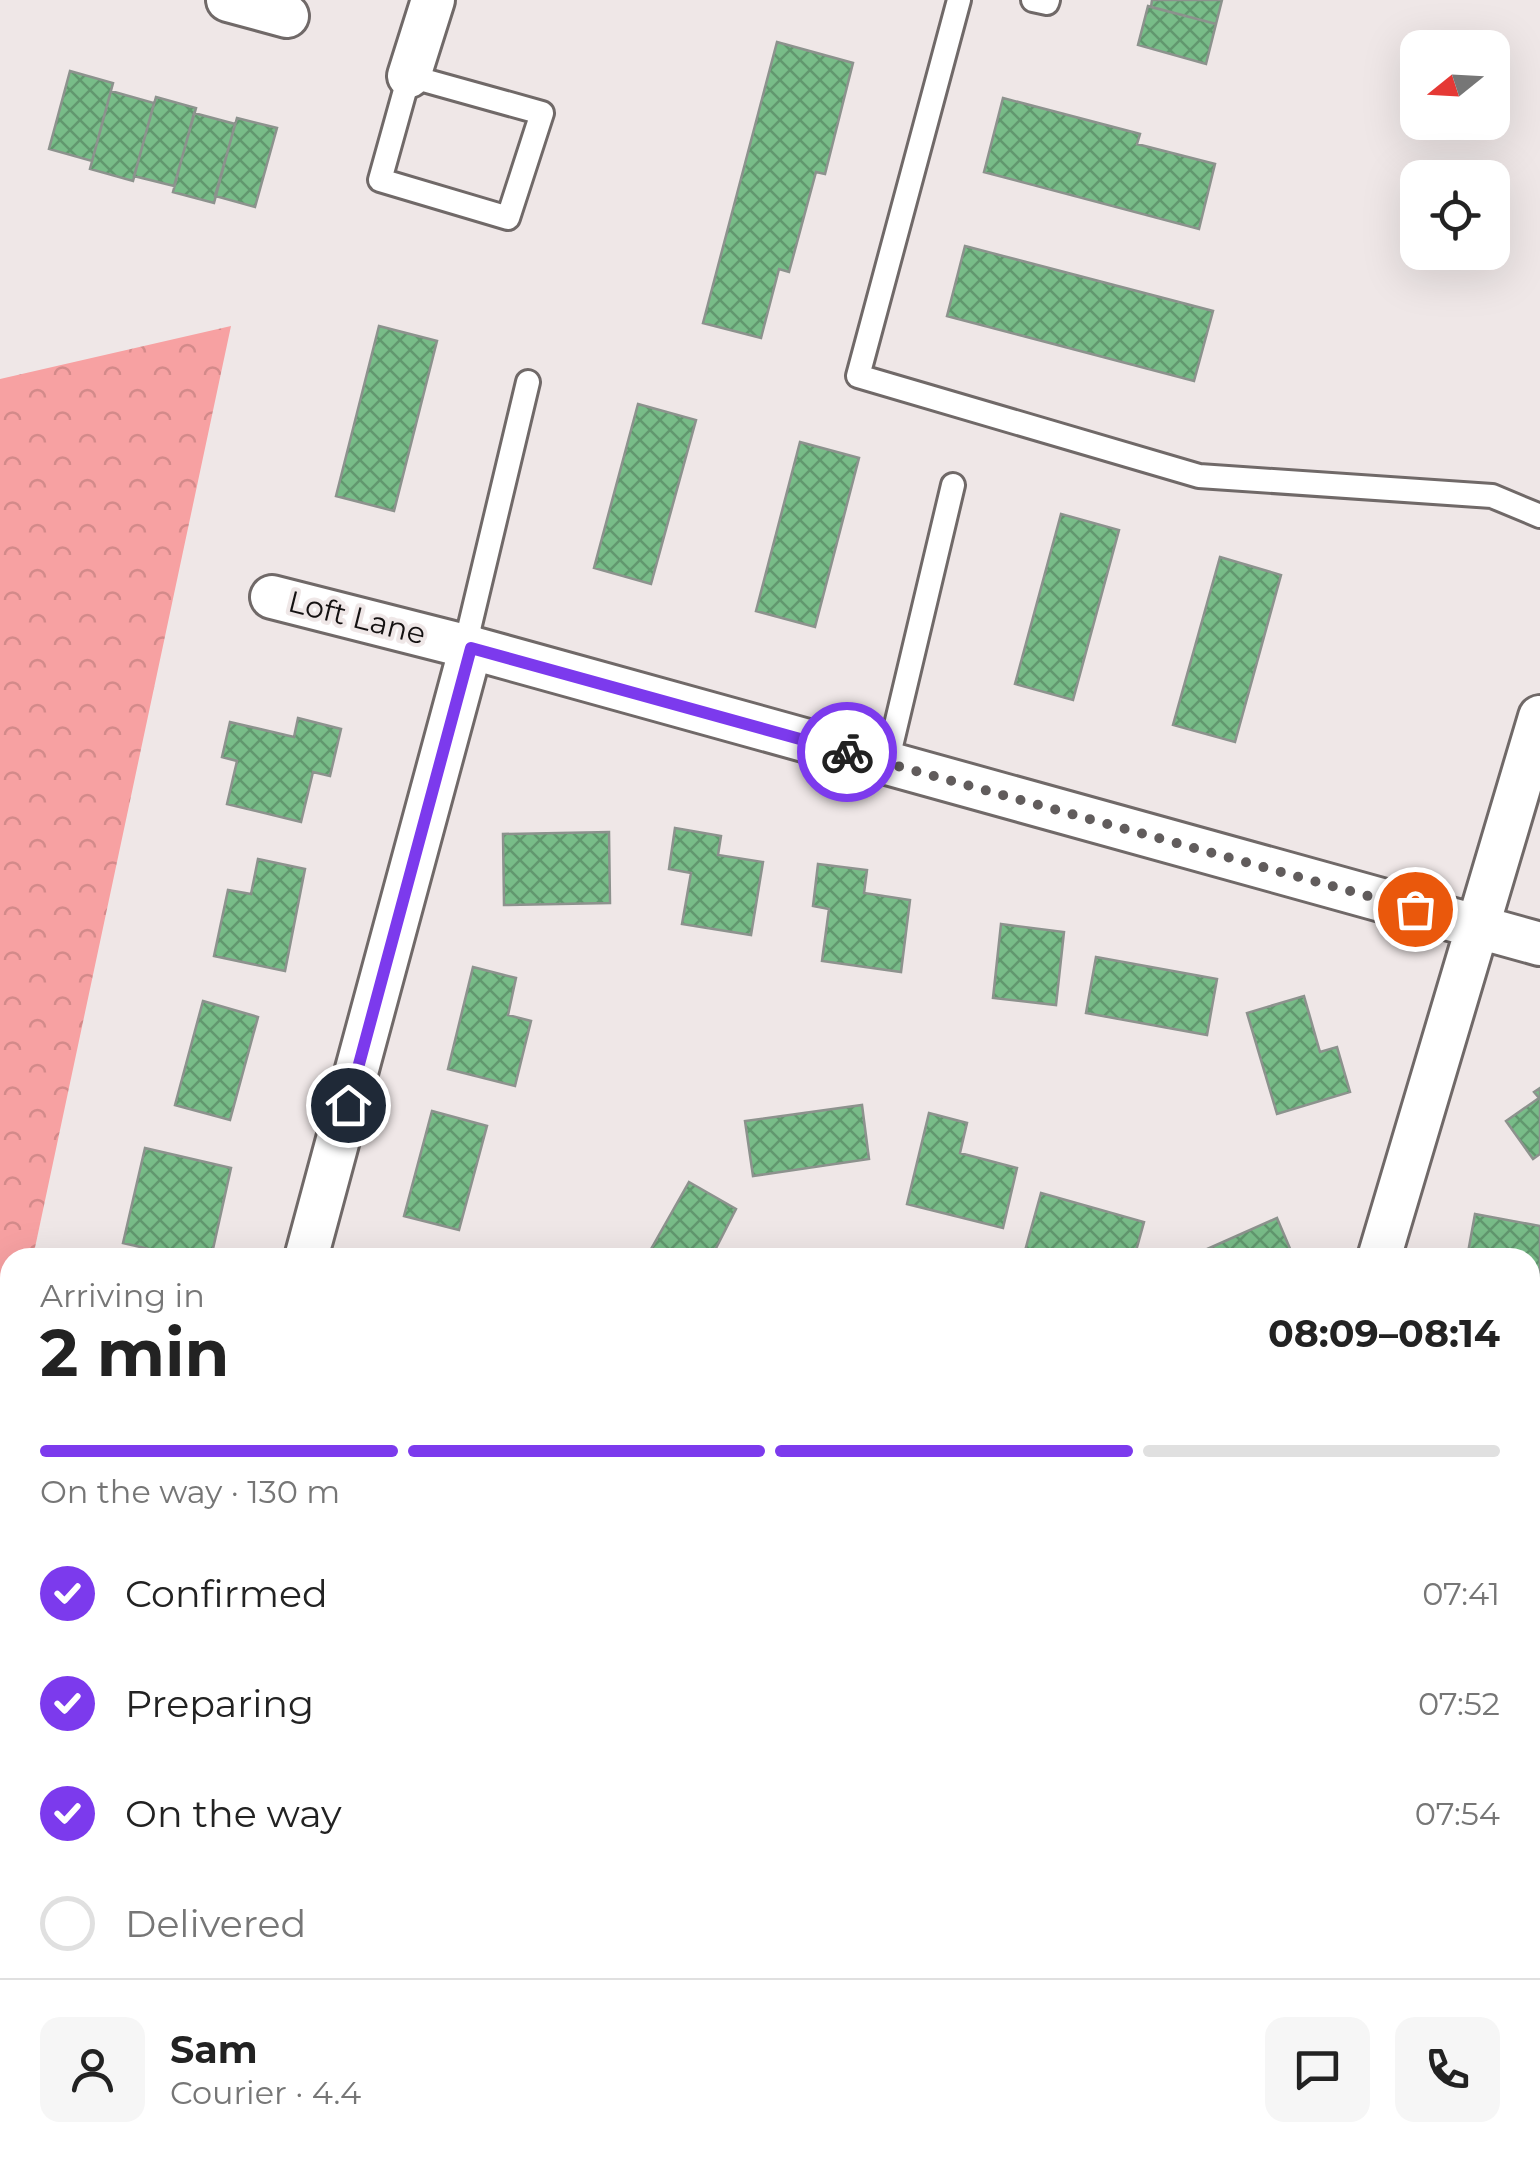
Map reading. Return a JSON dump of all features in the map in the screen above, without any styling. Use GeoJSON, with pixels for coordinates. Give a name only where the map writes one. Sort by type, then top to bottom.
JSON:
{"type":"FeatureCollection","features":[{"type":"Feature","properties":{"kind":"street"},"geometry":{"type":"LineString","coordinates":[[228,0],[286,16]]}},
{"type":"Feature","properties":{"kind":"street"},"geometry":{"type":"LineString","coordinates":[[409,76],[433,0]]}},
{"type":"Feature","properties":{"kind":"street","name":"Loft Lane"},"geometry":{"type":"LineString","coordinates":[[272,597],[468,647],[1540,944]]}},
{"type":"Feature","properties":{"kind":"street"},"geometry":{"type":"LineString","coordinates":[[309,1248],[468,647]]}},
{"type":"Feature","properties":{"kind":"street"},"geometry":{"type":"LineString","coordinates":[[1381,1248],[1540,717]]}},
{"type":"Feature","properties":{"kind":"lane"},"geometry":{"type":"LineString","coordinates":[[959,0],[858,376],[1199,476],[1492,496],[1540,516]]}},
{"type":"Feature","properties":{"kind":"lane"},"geometry":{"type":"LineString","coordinates":[[1033,0],[1047,4],[1048,0]]}},
{"type":"Feature","properties":{"kind":"lane"},"geometry":{"type":"LineString","coordinates":[[409,76],[542,113],[508,218],[380,180],[409,76]]}},
{"type":"Feature","properties":{"kind":"lane"},"geometry":{"type":"LineString","coordinates":[[468,647],[528,382]]}},
{"type":"Feature","properties":{"kind":"lane"},"geometry":{"type":"LineString","coordinates":[[886,763],[953,486]]}},
{"type":"Feature","properties":{"kind":"green space"},"geometry":{"type":"Polygon","coordinates":[[[231,326],[35,1248],[0,1248],[0,379],[231,326]]]}},
{"type":"Feature","properties":{"kind":"building"},"geometry":{"type":"Polygon","coordinates":[[[1152,0],[1222,0],[1216,24],[1151,7],[1152,0]]]}},
{"type":"Feature","properties":{"kind":"building"},"geometry":{"type":"Polygon","coordinates":[[[1148,6],[1216,24],[1206,64],[1138,45],[1148,6]]]}},
{"type":"Feature","properties":{"kind":"building"},"geometry":{"type":"Polygon","coordinates":[[[777,42],[853,63],[825,174],[816,172],[789,272],[779,269],[761,338],[703,323],[777,42]]]}},
{"type":"Feature","properties":{"kind":"building"},"geometry":{"type":"Polygon","coordinates":[[[70,71],[113,83],[92,161],[49,149],[70,71]]]}},
{"type":"Feature","properties":{"kind":"building"},"geometry":{"type":"Polygon","coordinates":[[[111,91],[154,103],[133,181],[90,169],[111,91]]]}},
{"type":"Feature","properties":{"kind":"building"},"geometry":{"type":"Polygon","coordinates":[[[156,97],[196,108],[174,186],[134,176],[156,97]]]}},
{"type":"Feature","properties":{"kind":"building"},"geometry":{"type":"Polygon","coordinates":[[[1003,98],[1140,134],[1137,144],[1215,164],[1199,229],[984,172],[1003,98]]]}},
{"type":"Feature","properties":{"kind":"building"},"geometry":{"type":"Polygon","coordinates":[[[194,113],[235,124],[214,203],[173,192],[194,113]]]}},
{"type":"Feature","properties":{"kind":"building"},"geometry":{"type":"Polygon","coordinates":[[[237,118],[277,128],[255,207],[215,196],[237,118]]]}},
{"type":"Feature","properties":{"kind":"building"},"geometry":{"type":"Polygon","coordinates":[[[965,246],[1213,311],[1194,381],[947,316],[965,246]]]}},
{"type":"Feature","properties":{"kind":"building"},"geometry":{"type":"Polygon","coordinates":[[[379,326],[437,341],[394,511],[336,496],[379,326]]]}},
{"type":"Feature","properties":{"kind":"building"},"geometry":{"type":"Polygon","coordinates":[[[638,404],[696,420],[651,584],[594,568],[638,404]]]}},
{"type":"Feature","properties":{"kind":"building"},"geometry":{"type":"Polygon","coordinates":[[[800,442],[859,458],[815,627],[756,611],[800,442]]]}},
{"type":"Feature","properties":{"kind":"building"},"geometry":{"type":"Polygon","coordinates":[[[1061,514],[1119,530],[1073,700],[1015,684],[1061,514]]]}},
{"type":"Feature","properties":{"kind":"building"},"geometry":{"type":"Polygon","coordinates":[[[1220,557],[1281,575],[1235,742],[1173,725],[1220,557]]]}},
{"type":"Feature","properties":{"kind":"building"},"geometry":{"type":"Polygon","coordinates":[[[298,718],[341,729],[330,776],[313,772],[301,822],[227,804],[237,761],[222,757],[230,722],[294,737],[298,718]]]}},
{"type":"Feature","properties":{"kind":"building"},"geometry":{"type":"Polygon","coordinates":[[[675,828],[721,836],[718,855],[763,862],[751,935],[682,924],[691,873],[669,869],[675,828]]]}},
{"type":"Feature","properties":{"kind":"building"},"geometry":{"type":"Polygon","coordinates":[[[609,832],[610,903],[504,905],[503,834],[609,832]]]}},
{"type":"Feature","properties":{"kind":"building"},"geometry":{"type":"Polygon","coordinates":[[[258,859],[305,869],[285,971],[214,956],[228,890],[251,894],[258,859]]]}},
{"type":"Feature","properties":{"kind":"building"},"geometry":{"type":"Polygon","coordinates":[[[818,864],[867,870],[864,893],[910,900],[901,972],[822,961],[829,909],[813,906],[818,864]]]}},
{"type":"Feature","properties":{"kind":"building"},"geometry":{"type":"Polygon","coordinates":[[[1001,924],[1064,932],[1056,1005],[993,998],[1001,924]]]}},
{"type":"Feature","properties":{"kind":"building"},"geometry":{"type":"Polygon","coordinates":[[[1096,957],[1217,979],[1207,1035],[1086,1013],[1096,957]]]}},
{"type":"Feature","properties":{"kind":"building"},"geometry":{"type":"Polygon","coordinates":[[[473,967],[516,978],[508,1015],[531,1021],[515,1086],[448,1069],[473,967]]]}},
{"type":"Feature","properties":{"kind":"building"},"geometry":{"type":"Polygon","coordinates":[[[1304,996],[1320,1052],[1337,1047],[1350,1092],[1277,1114],[1247,1013],[1304,996]]]}},
{"type":"Feature","properties":{"kind":"building"},"geometry":{"type":"Polygon","coordinates":[[[203,1001],[258,1017],[230,1120],[175,1105],[203,1001]]]}},
{"type":"Feature","properties":{"kind":"building"},"geometry":{"type":"Polygon","coordinates":[[[1540,1088],[1540,1154],[1533,1159],[1506,1121],[1539,1098],[1534,1092],[1540,1088]]]}},
{"type":"Feature","properties":{"kind":"building"},"geometry":{"type":"Polygon","coordinates":[[[862,1105],[869,1159],[753,1176],[745,1121],[862,1105]]]}},
{"type":"Feature","properties":{"kind":"building"},"geometry":{"type":"Polygon","coordinates":[[[432,1111],[487,1126],[459,1230],[404,1216],[432,1111]]]}},
{"type":"Feature","properties":{"kind":"building"},"geometry":{"type":"Polygon","coordinates":[[[929,1113],[967,1123],[960,1153],[1017,1168],[1003,1228],[907,1204],[929,1113]]]}},
{"type":"Feature","properties":{"kind":"building"},"geometry":{"type":"Polygon","coordinates":[[[145,1148],[231,1168],[213,1248],[145,1248],[123,1243],[145,1148]]]}},
{"type":"Feature","properties":{"kind":"building"},"geometry":{"type":"Polygon","coordinates":[[[689,1182],[736,1209],[716,1248],[652,1248],[689,1182]]]}},
{"type":"Feature","properties":{"kind":"building"},"geometry":{"type":"Polygon","coordinates":[[[1041,1193],[1144,1222],[1137,1248],[1026,1248],[1041,1193]]]}},
{"type":"Feature","properties":{"kind":"building"},"geometry":{"type":"Polygon","coordinates":[[[1475,1214],[1540,1226],[1540,1248],[1469,1248],[1475,1214]]]}},
{"type":"Feature","properties":{"kind":"building"},"geometry":{"type":"Polygon","coordinates":[[[1277,1218],[1290,1248],[1210,1248],[1277,1218]]]}},
{"type":"Feature","properties":{"kind":"way so far"},"geometry":{"type":"LineString","coordinates":[[847,752],[1415,909]]}},
{"type":"Feature","properties":{"kind":"route"},"geometry":{"type":"LineString","coordinates":[[348,1105],[471,648],[847,752]]}}]}
